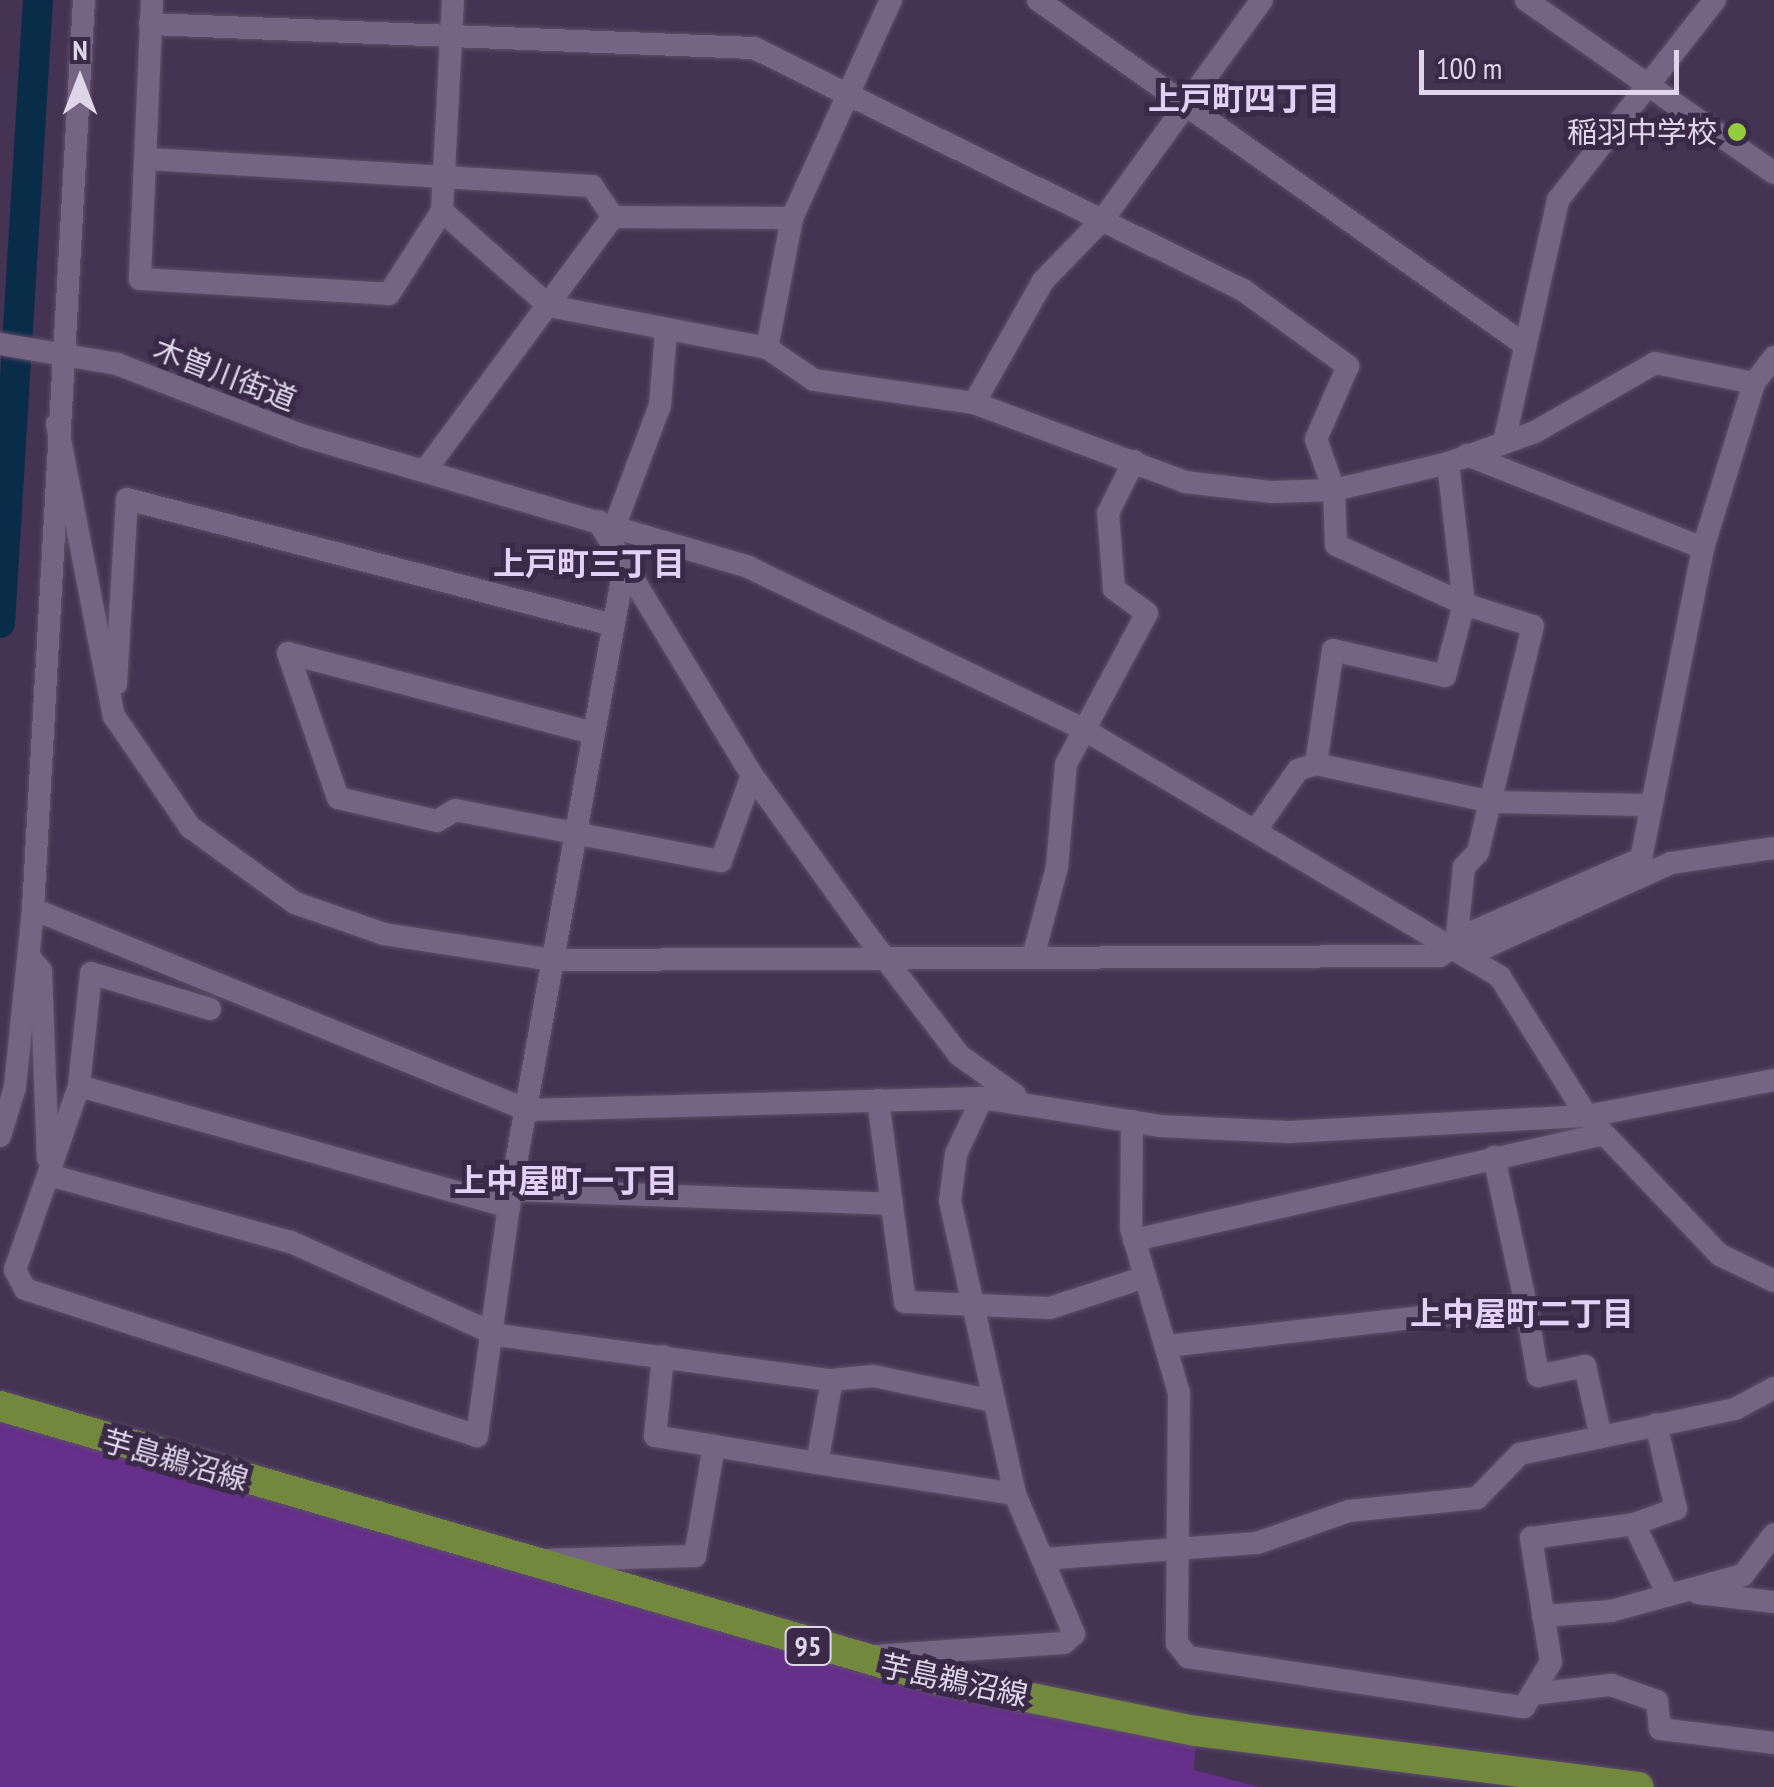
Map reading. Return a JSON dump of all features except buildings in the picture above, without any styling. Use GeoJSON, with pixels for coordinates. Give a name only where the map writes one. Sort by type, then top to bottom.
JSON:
{"type":"FeatureCollection","features":[{"type":"Feature","properties":{"kind":"main road","name":"芋島鵜沼線"},"geometry":{"type":"LineString","coordinates":[[0,1406],[847,1658],[1196,1731],[1638,1787]]}},
{"type":"Feature","properties":{"kind":"street"},"geometry":{"type":"LineString","coordinates":[[0,1136],[33,909],[58,350],[84,0]]}},
{"type":"Feature","properties":{"kind":"street"},"geometry":{"type":"LineString","coordinates":[[453,0],[451,35],[442,211],[388,294],[140,279],[149,159],[151,12],[451,35],[754,48],[1104,218],[1244,290],[1348,366],[1316,439],[1334,490],[1336,545],[1464,604],[1533,626],[1478,852],[1464,867],[1456,945]]}},
{"type":"Feature","properties":{"kind":"street"},"geometry":{"type":"LineString","coordinates":[[767,348],[792,218],[891,0]]}},
{"type":"Feature","properties":{"kind":"street"},"geometry":{"type":"LineString","coordinates":[[1038,0],[1522,342]]}},
{"type":"Feature","properties":{"kind":"street"},"geometry":{"type":"LineString","coordinates":[[974,403],[1043,282],[1104,218],[1262,0]]}},
{"type":"Feature","properties":{"kind":"street"},"geometry":{"type":"LineString","coordinates":[[1526,0],[1774,173]]}},
{"type":"Feature","properties":{"kind":"street"},"geometry":{"type":"LineString","coordinates":[[1504,442],[1522,342],[1558,200],[1653,89],[1715,0]]}},
{"type":"Feature","properties":{"kind":"street"},"geometry":{"type":"LineString","coordinates":[[149,159],[592,186],[613,217]]}},
{"type":"Feature","properties":{"kind":"street"},"geometry":{"type":"LineString","coordinates":[[442,211],[549,306],[666,332],[767,348],[814,380],[974,403],[1185,482],[1334,490],[1457,459],[1504,442],[1656,363],[1754,383]]}},
{"type":"Feature","properties":{"kind":"street"},"geometry":{"type":"LineString","coordinates":[[613,217],[792,218]]}},
{"type":"Feature","properties":{"kind":"street"},"geometry":{"type":"LineString","coordinates":[[427,468],[613,217]]}},
{"type":"Feature","properties":{"kind":"street"},"geometry":{"type":"LineString","coordinates":[[666,332],[660,405],[606,523],[624,568],[752,775],[889,964],[994,1088],[1047,1105]]}},
{"type":"Feature","properties":{"kind":"street","name":"木曽川街道"},"geometry":{"type":"LineString","coordinates":[[0,344],[58,350],[304,436],[427,468],[748,568],[1082,728],[1456,945],[1528,1008],[1594,1125],[1720,1256],[1774,1281]]}},
{"type":"Feature","properties":{"kind":"street"},"geometry":{"type":"LineString","coordinates":[[57,424],[114,716],[190,827],[295,902],[384,934],[552,960],[889,964],[1033,956],[1440,956],[1641,859],[1646,806],[1704,548],[1754,383],[1774,357]]}},
{"type":"Feature","properties":{"kind":"street"},"geometry":{"type":"LineString","coordinates":[[1457,459],[1704,548]]}},
{"type":"Feature","properties":{"kind":"street"},"geometry":{"type":"LineString","coordinates":[[1316,764],[1334,650],[1445,676],[1464,604],[1457,459]]}},
{"type":"Feature","properties":{"kind":"street"},"geometry":{"type":"LineString","coordinates":[[1033,956],[1058,867],[1066,764],[1147,612],[1114,589],[1108,514],[1134,461]]}},
{"type":"Feature","properties":{"kind":"street"},"geometry":{"type":"LineString","coordinates":[[114,716],[127,499],[613,625]]}},
{"type":"Feature","properties":{"kind":"street"},"geometry":{"type":"LineString","coordinates":[[210,1009],[90,973],[79,1086],[16,1270],[25,1288],[477,1436],[497,1335],[510,1198],[624,568]]}},
{"type":"Feature","properties":{"kind":"street"},"geometry":{"type":"LineString","coordinates":[[593,732],[288,653],[338,798],[437,821],[455,810],[721,861],[752,775]]}},
{"type":"Feature","properties":{"kind":"street"},"geometry":{"type":"LineString","coordinates":[[1256,830],[1298,770],[1316,764],[1492,802],[1646,806]]}},
{"type":"Feature","properties":{"kind":"street"},"geometry":{"type":"LineString","coordinates":[[1456,945],[1488,946],[1671,864],[1774,848]]}},
{"type":"Feature","properties":{"kind":"street"},"geometry":{"type":"LineString","coordinates":[[33,909],[527,1110],[982,1098],[1132,1121],[1289,1132],[1594,1125]]}},
{"type":"Feature","properties":{"kind":"street"},"geometry":{"type":"LineString","coordinates":[[29,956],[41,971],[49,1175]]}},
{"type":"Feature","properties":{"kind":"street"},"geometry":{"type":"LineString","coordinates":[[1134,1240],[1494,1157],[1594,1125],[1774,1080]]}},
{"type":"Feature","properties":{"kind":"street"},"geometry":{"type":"LineString","coordinates":[[79,1086],[510,1198],[892,1204]]}},
{"type":"Feature","properties":{"kind":"street"},"geometry":{"type":"LineString","coordinates":[[847,1658],[1064,1644],[1072,1617],[1015,1494],[978,1306],[950,1201],[956,1154],[982,1098]]}},
{"type":"Feature","properties":{"kind":"street"},"geometry":{"type":"LineString","coordinates":[[878,1100],[905,1302],[1050,1308],[1142,1278]]}},
{"type":"Feature","properties":{"kind":"street"},"geometry":{"type":"LineString","coordinates":[[1132,1121],[1134,1240],[1142,1278],[1180,1393],[1177,1644],[1188,1657],[1524,1708],[1551,1662],[1531,1538],[1634,1524],[1676,1509],[1656,1424]]}},
{"type":"Feature","properties":{"kind":"street"},"geometry":{"type":"LineString","coordinates":[[1494,1157],[1538,1376],[1585,1366],[1601,1437]]}},
{"type":"Feature","properties":{"kind":"street"},"geometry":{"type":"LineString","coordinates":[[49,1175],[291,1242],[497,1335],[832,1380],[873,1376],[994,1400]]}},
{"type":"Feature","properties":{"kind":"street"},"geometry":{"type":"LineString","coordinates":[[1166,1346],[1526,1305]]}},
{"type":"Feature","properties":{"kind":"street"},"geometry":{"type":"LineString","coordinates":[[664,1356],[654,1436],[1015,1494]]}},
{"type":"Feature","properties":{"kind":"street"},"geometry":{"type":"LineString","coordinates":[[817,1463],[832,1380]]}},
{"type":"Feature","properties":{"kind":"street"},"geometry":{"type":"LineString","coordinates":[[1043,1559],[1257,1543],[1349,1511],[1477,1498],[1520,1454],[1735,1408],[1774,1388]]}},
{"type":"Feature","properties":{"kind":"street"},"geometry":{"type":"LineString","coordinates":[[538,1567],[547,1558],[695,1556],[714,1446]]}},
{"type":"Feature","properties":{"kind":"street"},"geometry":{"type":"LineString","coordinates":[[1634,1524],[1675,1593]]}},
{"type":"Feature","properties":{"kind":"street"},"geometry":{"type":"LineString","coordinates":[[1543,1616],[1675,1593],[1744,1575],[1774,1534]]}},
{"type":"Feature","properties":{"kind":"street"},"geometry":{"type":"LineString","coordinates":[[1675,1593],[1774,1602]]}},
{"type":"Feature","properties":{"kind":"street"},"geometry":{"type":"LineString","coordinates":[[1532,1694],[1612,1684],[1657,1701],[1660,1729],[1774,1743]]}},
{"type":"Feature","properties":{"kind":"shaded area"},"geometry":{"type":"Polygon","coordinates":[[[0,1406],[847,1658],[1196,1731],[1194,1770],[1259,1787],[0,1787],[0,1406]]]}},
{"type":"Feature","properties":{"kind":"waterway"},"geometry":{"type":"LineString","coordinates":[[0,623],[38,0]]}},
{"type":"Feature","properties":{"kind":"place","name":"稲羽中学校"},"geometry":{"type":"Point","coordinates":[1737,132]}},
{"type":"Feature","properties":{"kind":"district","name":"上戸町四丁目"},"geometry":{"type":"Point","coordinates":[1244,98]}},
{"type":"Feature","properties":{"kind":"district","name":"上戸町三丁目"},"geometry":{"type":"Point","coordinates":[589,563]}},
{"type":"Feature","properties":{"kind":"district","name":"上中屋町一丁目"},"geometry":{"type":"Point","coordinates":[566,1180]}},
{"type":"Feature","properties":{"kind":"district","name":"上中屋町二丁目"},"geometry":{"type":"Point","coordinates":[1522,1313]}}]}
